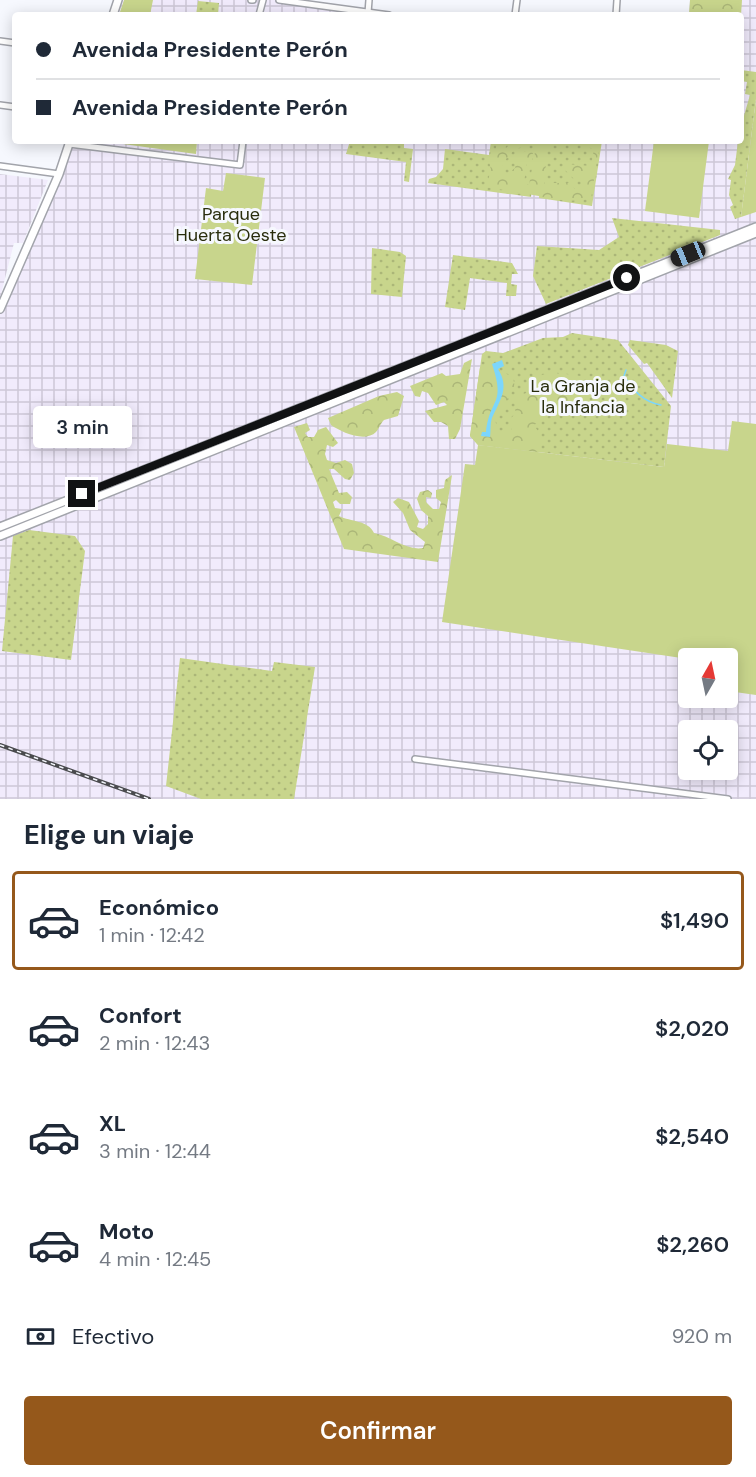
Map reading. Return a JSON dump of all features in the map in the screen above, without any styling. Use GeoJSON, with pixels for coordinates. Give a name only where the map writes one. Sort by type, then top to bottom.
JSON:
{"type":"FeatureCollection","features":[{"type":"Feature","properties":{"kind":"main road"},"geometry":{"type":"LineString","coordinates":[[0,309],[59,174],[69,144]]}},
{"type":"Feature","properties":{"kind":"main road"},"geometry":{"type":"LineString","coordinates":[[0,527],[756,227]]}},
{"type":"Feature","properties":{"kind":"main road"},"geometry":{"type":"LineString","coordinates":[[0,536],[756,233]]}},
{"type":"Feature","properties":{"kind":"street"},"geometry":{"type":"LineString","coordinates":[[279,0],[361,12]]}},
{"type":"Feature","properties":{"kind":"street"},"geometry":{"type":"LineString","coordinates":[[85,144],[240,165],[243,144]]}},
{"type":"Feature","properties":{"kind":"street"},"geometry":{"type":"LineString","coordinates":[[0,166],[59,174]]}},
{"type":"Feature","properties":{"kind":"street"},"geometry":{"type":"LineString","coordinates":[[414,759],[728,799]]}},
{"type":"Feature","properties":{"kind":"shaded area"},"geometry":{"type":"Polygon","coordinates":[[[118,0],[279,0],[367,12],[114,12],[118,0]]]}},
{"type":"Feature","properties":{"kind":"shaded area"},"geometry":{"type":"Polygon","coordinates":[[[690,0],[756,0],[756,799],[0,799],[0,309],[69,144],[744,144],[744,12],[689,12],[690,0]]]}},
{"type":"Feature","properties":{"kind":"shaded area"},"geometry":{"type":"Polygon","coordinates":[[[0,174],[48,180],[23,243],[14,243],[0,298],[0,174]]]}},
{"type":"Feature","properties":{"kind":"green space"},"geometry":{"type":"Polygon","coordinates":[[[124,0],[153,0],[151,12],[120,12],[124,0]]]}},
{"type":"Feature","properties":{"kind":"green space"},"geometry":{"type":"Polygon","coordinates":[[[690,0],[742,0],[741,12],[689,12],[690,0]]]}},
{"type":"Feature","properties":{"kind":"green space"},"geometry":{"type":"Polygon","coordinates":[[[198,1],[219,3],[218,12],[196,12],[198,1]]]}},
{"type":"Feature","properties":{"kind":"green space"},"geometry":{"type":"Polygon","coordinates":[[[744,70],[756,72],[756,99],[741,217],[735,219],[730,207],[733,205],[729,195],[731,180],[728,179],[735,165],[738,144],[744,144],[744,116],[750,95],[745,94],[747,82],[744,82],[744,70]]]}},
{"type":"Feature","properties":{"kind":"green space"},"geometry":{"type":"Polygon","coordinates":[[[756,99],[756,212],[741,217],[756,99]]]}},
{"type":"Feature","properties":{"kind":"green space"},"geometry":{"type":"Polygon","coordinates":[[[123,144],[197,144],[196,154],[123,144]]]}},
{"type":"Feature","properties":{"kind":"green space"},"geometry":{"type":"Polygon","coordinates":[[[349,144],[404,144],[404,148],[413,149],[409,182],[404,181],[406,162],[346,154],[349,144]]]}},
{"type":"Feature","properties":{"kind":"green space"},"geometry":{"type":"Polygon","coordinates":[[[491,144],[602,144],[592,206],[539,198],[540,174],[533,173],[531,197],[428,183],[429,179],[436,177],[443,169],[445,149],[489,155],[491,144]]]}},
{"type":"Feature","properties":{"kind":"green space"},"geometry":{"type":"Polygon","coordinates":[[[497,144],[506,144],[505,149],[510,144],[528,144],[509,154],[501,172],[507,174],[515,168],[518,154],[527,151],[533,153],[532,161],[527,162],[524,183],[529,185],[536,144],[548,144],[544,186],[552,183],[570,183],[578,193],[582,182],[581,177],[576,181],[563,168],[565,164],[591,166],[594,149],[582,144],[600,144],[591,199],[568,201],[486,187],[491,170],[489,161],[495,154],[497,144]]]}},
{"type":"Feature","properties":{"kind":"green space"},"geometry":{"type":"Polygon","coordinates":[[[654,144],[709,144],[699,218],[645,211],[654,144]]]}},
{"type":"Feature","properties":{"kind":"green space","name":"Parque Huerta Oeste"},"geometry":{"type":"Polygon","coordinates":[[[226,173],[265,178],[252,285],[195,279],[206,188],[223,191],[226,173]]]}},
{"type":"Feature","properties":{"kind":"green space"},"geometry":{"type":"Polygon","coordinates":[[[612,218],[720,230],[720,235],[546,304],[533,276],[537,246],[599,250],[619,237],[612,218]]]}},
{"type":"Feature","properties":{"kind":"green space"},"geometry":{"type":"Polygon","coordinates":[[[372,248],[400,252],[406,256],[402,297],[371,294],[372,248]]]}},
{"type":"Feature","properties":{"kind":"green space"},"geometry":{"type":"Polygon","coordinates":[[[453,255],[512,263],[518,274],[512,274],[511,284],[517,285],[516,296],[506,296],[507,283],[470,278],[465,310],[445,307],[453,255]]]}},
{"type":"Feature","properties":{"kind":"green space","name":"La Granja de la Infancia"},"geometry":{"type":"Polygon","coordinates":[[[572,333],[618,340],[671,406],[664,467],[478,445],[470,436],[482,354],[486,351],[503,353],[543,338],[563,337],[572,333]]]}},
{"type":"Feature","properties":{"kind":"green space"},"geometry":{"type":"Polygon","coordinates":[[[630,340],[666,345],[678,351],[672,398],[647,363],[644,364],[628,345],[630,340]]]}},
{"type":"Feature","properties":{"kind":"green space"},"geometry":{"type":"Polygon","coordinates":[[[472,359],[460,429],[455,439],[449,439],[448,426],[441,422],[434,422],[425,411],[447,405],[444,402],[436,405],[428,393],[422,391],[420,397],[415,396],[410,386],[442,373],[446,376],[460,374],[464,363],[472,359]]]}},
{"type":"Feature","properties":{"kind":"green space"},"geometry":{"type":"Polygon","coordinates":[[[487,365],[513,377],[515,388],[495,419],[497,428],[490,433],[512,430],[510,419],[515,414],[516,397],[526,393],[535,377],[552,372],[580,376],[585,382],[586,393],[534,425],[541,436],[537,452],[478,445],[470,436],[480,367],[487,365]]]}},
{"type":"Feature","properties":{"kind":"green space"},"geometry":{"type":"Polygon","coordinates":[[[397,392],[404,396],[398,416],[384,420],[377,431],[371,435],[366,437],[353,435],[331,425],[328,418],[379,396],[397,392]]]}},
{"type":"Feature","properties":{"kind":"green space"},"geometry":{"type":"Polygon","coordinates":[[[732,421],[756,424],[756,695],[738,692],[738,648],[678,648],[678,657],[442,622],[465,464],[475,465],[478,445],[664,467],[667,444],[728,451],[732,421]]]}},
{"type":"Feature","properties":{"kind":"green space"},"geometry":{"type":"Polygon","coordinates":[[[307,423],[310,430],[305,433],[308,437],[314,437],[318,430],[326,427],[338,443],[333,447],[327,445],[325,454],[327,460],[336,463],[345,460],[352,464],[354,473],[350,480],[345,479],[334,469],[329,469],[339,493],[347,492],[352,497],[350,504],[340,504],[336,500],[333,502],[335,508],[342,509],[339,516],[363,523],[374,533],[405,545],[423,548],[425,542],[410,530],[403,513],[393,502],[398,498],[409,502],[419,521],[417,527],[423,529],[428,524],[428,516],[421,510],[417,499],[420,492],[428,490],[432,493],[431,498],[426,497],[426,502],[433,509],[439,509],[441,502],[436,498],[436,490],[444,488],[445,480],[452,475],[438,562],[344,549],[294,427],[307,423]]]}},
{"type":"Feature","properties":{"kind":"green space"},"geometry":{"type":"Polygon","coordinates":[[[29,530],[75,536],[85,551],[71,660],[2,651],[13,536],[29,530]]]}},
{"type":"Feature","properties":{"kind":"green space"},"geometry":{"type":"Polygon","coordinates":[[[180,658],[272,671],[274,662],[315,667],[294,799],[201,799],[166,786],[180,658]]]}},
{"type":"Feature","properties":{"kind":"water"},"geometry":{"type":"Polygon","coordinates":[[[502,360],[504,366],[498,369],[503,382],[501,400],[492,418],[490,437],[481,436],[482,432],[486,432],[497,395],[498,387],[492,364],[502,360]]]}},
{"type":"Feature","properties":{"kind":"waterway"},"geometry":{"type":"LineString","coordinates":[[626,370],[624,376],[635,391],[649,401],[661,405]]}},
{"type":"Feature","properties":{"kind":"railway"},"geometry":{"type":"LineString","coordinates":[[0,745],[149,799]]}},
{"type":"Feature","properties":{"kind":"route"},"geometry":{"type":"LineString","coordinates":[[82,494],[627,278]]}}]}
